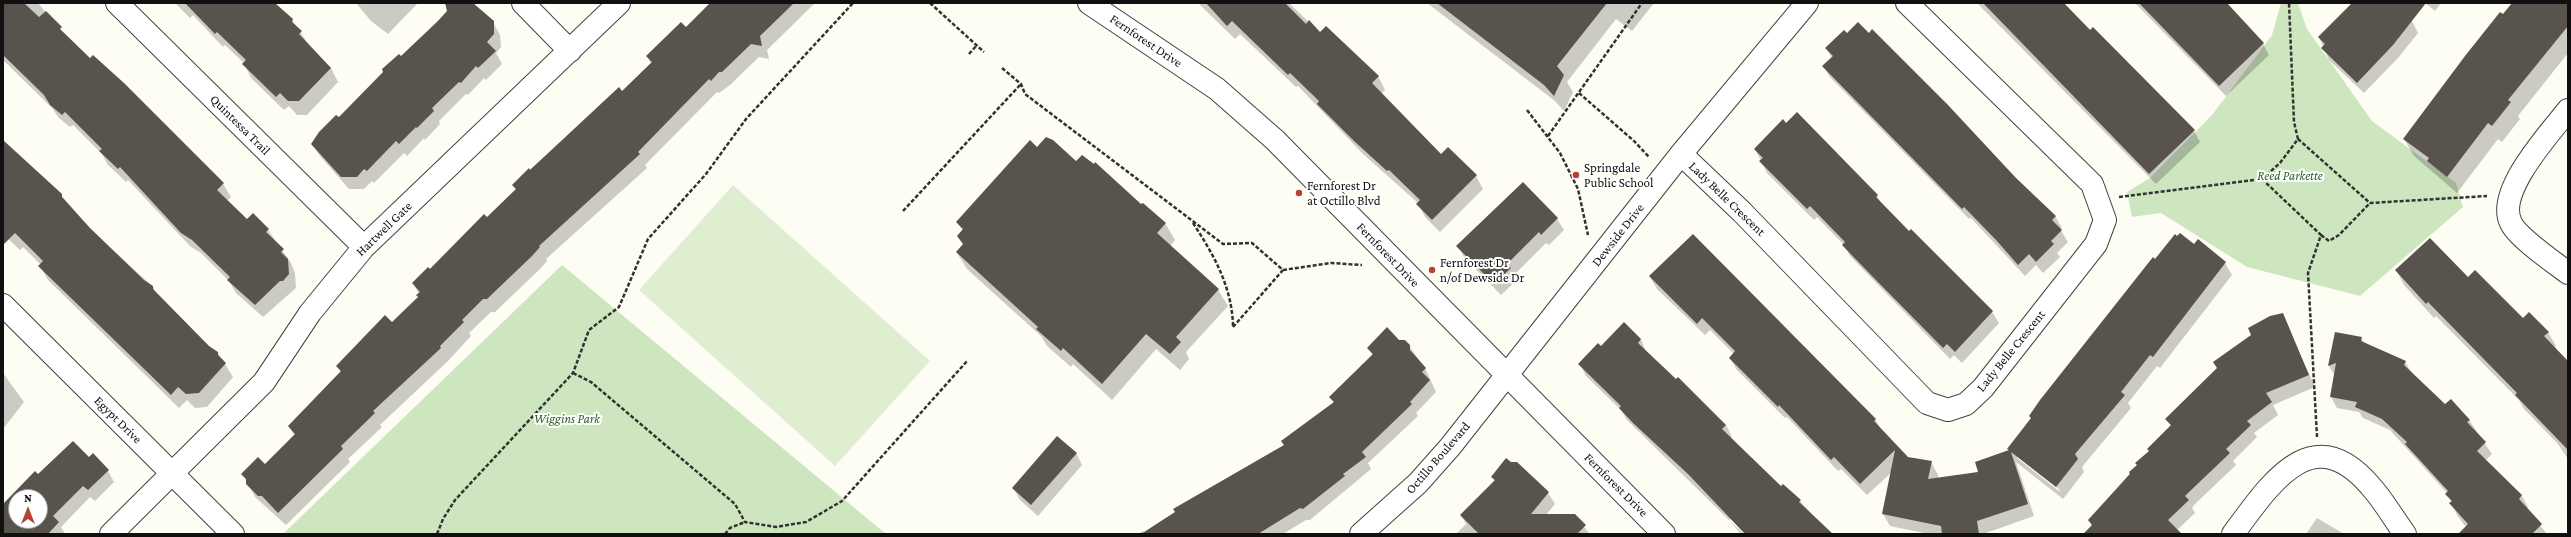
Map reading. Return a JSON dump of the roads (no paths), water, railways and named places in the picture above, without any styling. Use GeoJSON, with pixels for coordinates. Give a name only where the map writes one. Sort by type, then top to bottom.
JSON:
{"type":"FeatureCollection","features":[{"type":"Feature","properties":{"kind":"street","name":"Quintessa Trail"},"geometry":{"type":"LineString","coordinates":[[117,3],[364,247]]}},
{"type":"Feature","properties":{"kind":"street"},"geometry":{"type":"LineString","coordinates":[[523,3],[570,51]]}},
{"type":"Feature","properties":{"kind":"street","name":"Hartwell Gate"},"geometry":{"type":"LineString","coordinates":[[111,534],[264,382],[310,313],[364,247],[619,3]]}},
{"type":"Feature","properties":{"kind":"street","name":"Fernforest Drive"},"geometry":{"type":"LineString","coordinates":[[1090,3],[1186,67],[1247,114],[1664,534]]}},
{"type":"Feature","properties":{"kind":"street","name":"Dewside Drive"},"geometry":{"type":"LineString","coordinates":[[1506,375],[1681,154],[1807,3]]}},
{"type":"Feature","properties":{"kind":"street","name":"Lady Belle Crescent"},"geometry":{"type":"LineString","coordinates":[[1681,154],[1742,212],[1927,403],[1948,410],[1966,404],[1983,388],[2096,244],[2105,220],[2092,184],[1906,3]]}},
{"type":"Feature","properties":{"kind":"street"},"geometry":{"type":"LineString","coordinates":[[2568,110],[2525,165],[2511,195],[2508,206],[2511,223],[2568,273]]}},
{"type":"Feature","properties":{"kind":"street","name":"Egypt Drive"},"geometry":{"type":"LineString","coordinates":[[3,305],[172,475],[233,534]]}},
{"type":"Feature","properties":{"kind":"street","name":"Octillo Boulevard"},"geometry":{"type":"LineString","coordinates":[[1361,534],[1418,483],[1506,375]]}},
{"type":"Feature","properties":{"kind":"street"},"geometry":{"type":"LineString","coordinates":[[2233,534],[2270,484],[2301,460],[2319,457],[2332,457],[2349,468],[2373,488],[2405,534]]}},
{"type":"Feature","properties":{"kind":"place","name":"Springdale Public School"},"geometry":{"type":"Point","coordinates":[1576,175]}},
{"type":"Feature","properties":{"kind":"place","name":"Fernforest Dr at Octillo Blvd"},"geometry":{"type":"Point","coordinates":[1299,193]}},
{"type":"Feature","properties":{"kind":"place","name":"Fernforest Dr n/of Dewside Dr"},"geometry":{"type":"Point","coordinates":[1432,270]}},
{"type":"Feature","properties":{"kind":"park label","name":"Reed Parkette"},"geometry":{"type":"Point","coordinates":[2290,176]}},
{"type":"Feature","properties":{"kind":"park label","name":"Wiggins Park"},"geometry":{"type":"Point","coordinates":[567,419]}}]}
